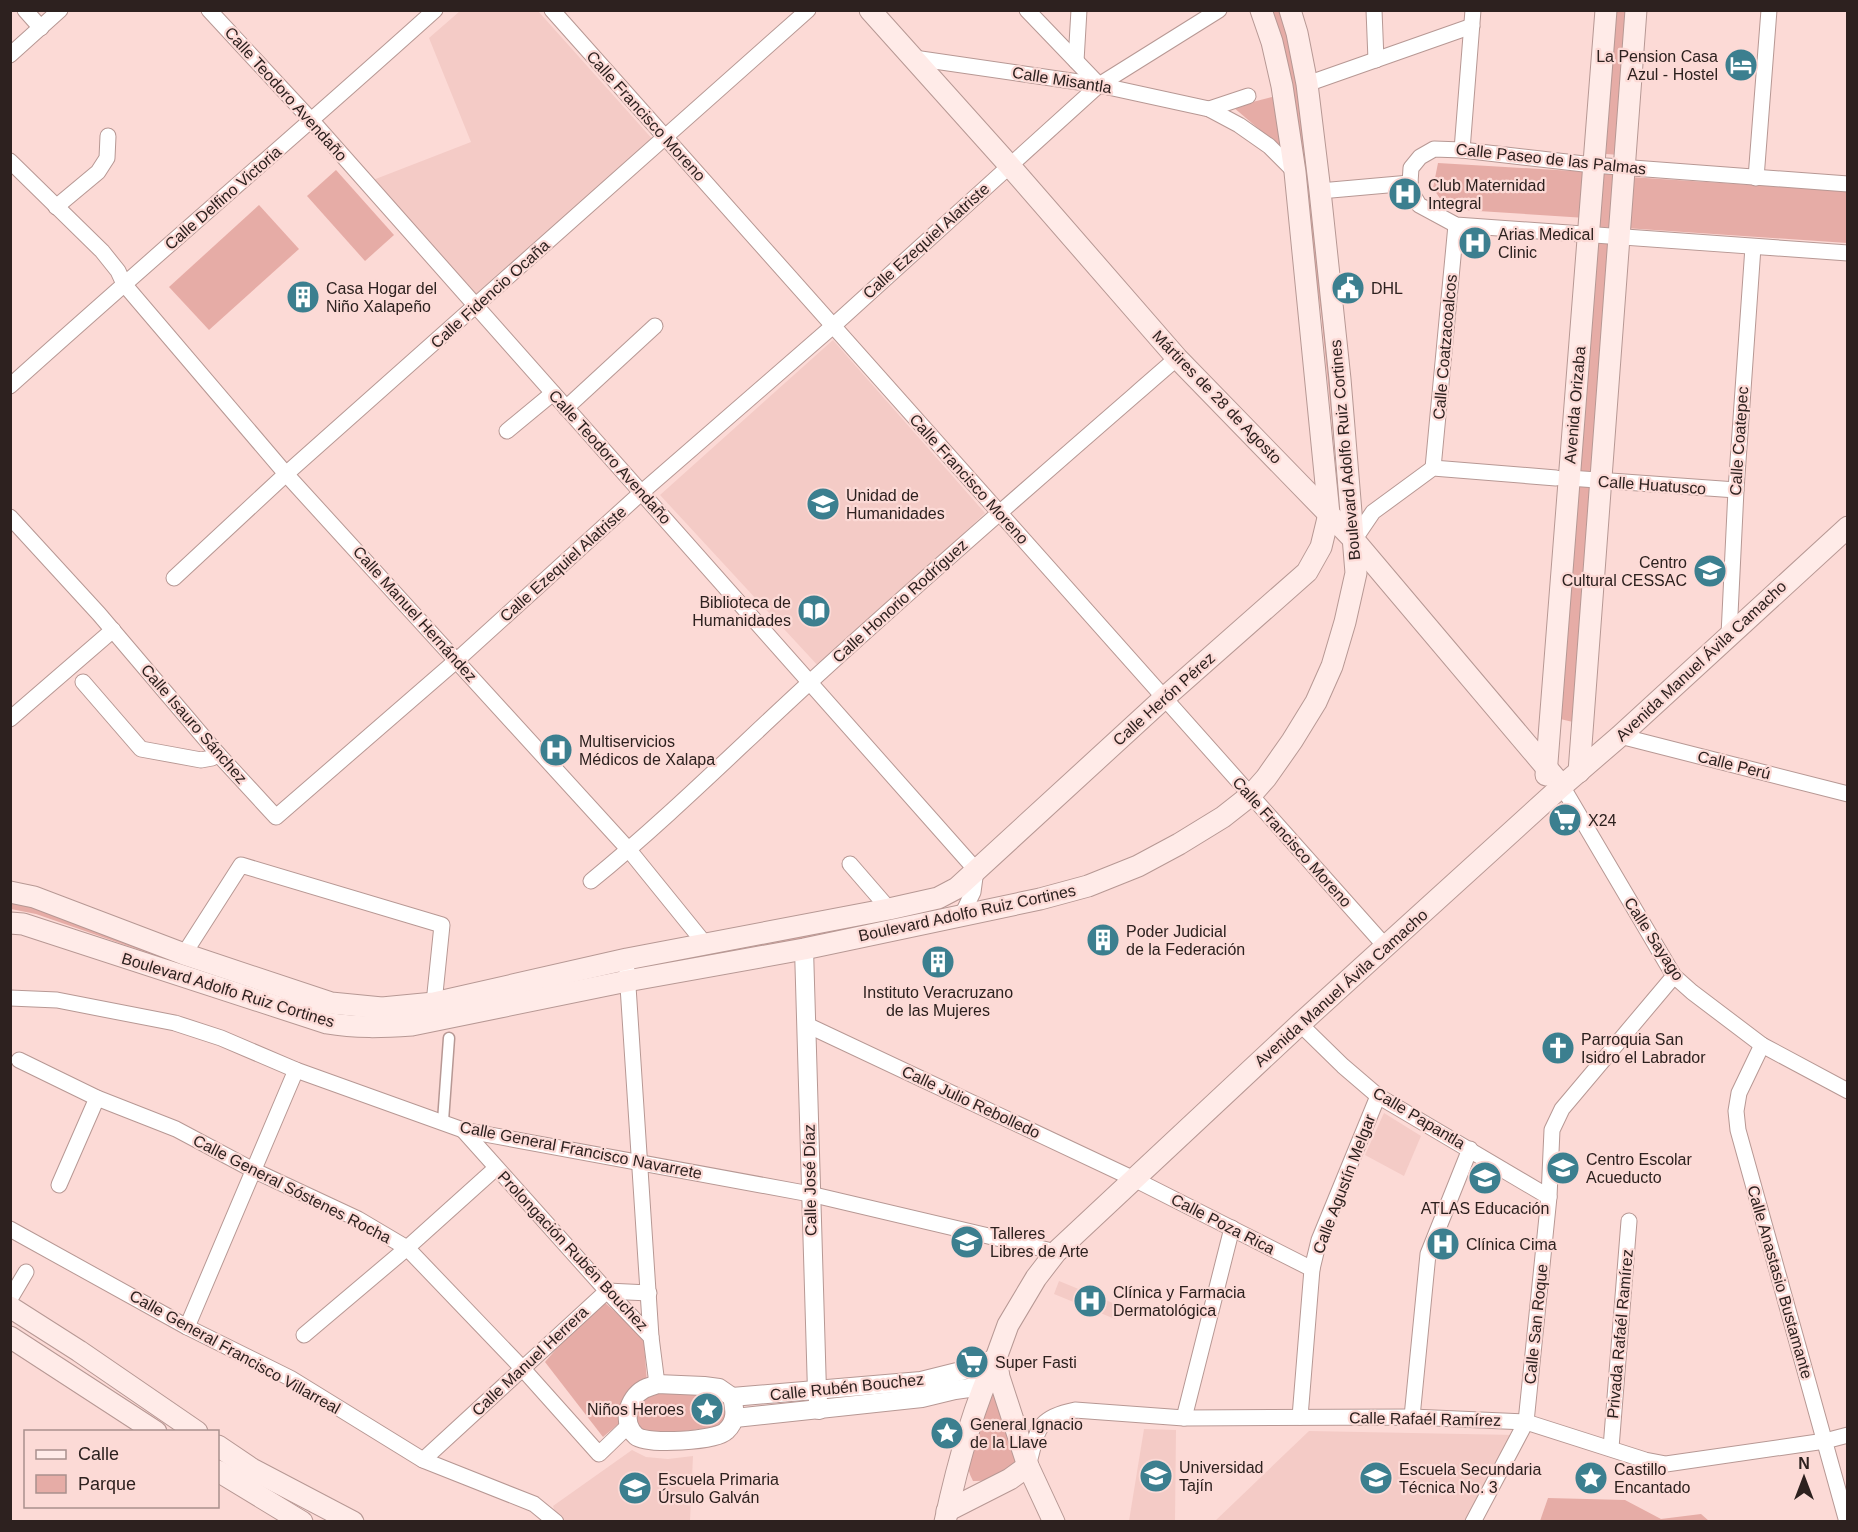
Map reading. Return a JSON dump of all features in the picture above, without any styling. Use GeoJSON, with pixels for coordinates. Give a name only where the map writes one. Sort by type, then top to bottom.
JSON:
{"type":"FeatureCollection","features":[{"type":"Feature","properties":{"kind":"main road","name":"Mártires de 28 de Agosto"},"geometry":{"type":"LineString","coordinates":[[870,10],[1177,358],[1354,540],[1546,768]]}},
{"type":"Feature","properties":{"kind":"main road","name":"Boulevard Adolfo Ruiz Cortines"},"geometry":{"type":"LineString","coordinates":[[1261,10],[1272,42],[1282,86],[1295,172],[1329,514]]}},
{"type":"Feature","properties":{"kind":"main road","name":"Boulevard Adolfo Ruiz Cortines"},"geometry":{"type":"LineString","coordinates":[[10,923],[23,924],[327,1023],[351,1027],[382,1028],[412,1025],[627,981],[804,949],[1040,899],[1088,886],[1138,866],[1223,817],[1251,795],[1266,778],[1316,702],[1332,666],[1346,622],[1356,573],[1340,379],[1320,190],[1307,84],[1290,10]]}},
{"type":"Feature","properties":{"kind":"main road","name":"Avenida Orizaba"},"geometry":{"type":"LineString","coordinates":[[1554,793],[1546,768],[1562,478],[1589,234],[1606,10]]}},
{"type":"Feature","properties":{"kind":"main road","name":"Avenida Orizaba"},"geometry":{"type":"LineString","coordinates":[[1579,772],[1636,10]]}},
{"type":"Feature","properties":{"kind":"main road","name":"Calle Herón Pérez"},"geometry":{"type":"LineString","coordinates":[[976,870],[1163,699],[1307,572],[1321,546],[1329,514]]}},
{"type":"Feature","properties":{"kind":"main road","name":"Avenida Manuel Ávila Camacho"},"geometry":{"type":"LineString","coordinates":[[946,1516],[960,1458],[983,1386],[1008,1325],[1036,1278],[1056,1252],[1300,1024],[1848,527]]}},
{"type":"Feature","properties":{"kind":"main road"},"geometry":{"type":"LineString","coordinates":[[1550,722],[1558,730],[1564,732],[1581,728]]}},
{"type":"Feature","properties":{"kind":"main road","name":"Boulevard Adolfo Ruiz Cortines"},"geometry":{"type":"LineString","coordinates":[[10,892],[34,897],[184,954],[331,1003],[382,1008],[434,1003],[627,959],[938,898],[957,888],[976,870]]}},
{"type":"Feature","properties":{"kind":"main road"},"geometry":{"type":"LineString","coordinates":[[208,984],[215,964]]}},
{"type":"Feature","properties":{"kind":"main road"},"geometry":{"type":"LineString","coordinates":[[10,1307],[196,1430]]}},
{"type":"Feature","properties":{"kind":"main road"},"geometry":{"type":"LineString","coordinates":[[10,1337],[154,1430]]}},
{"type":"Feature","properties":{"kind":"main road"},"geometry":{"type":"LineString","coordinates":[[65,1373],[79,1351]]}},
{"type":"Feature","properties":{"kind":"main road"},"geometry":{"type":"LineString","coordinates":[[996,1358],[999,1377],[1028,1466],[1054,1521]]}},
{"type":"Feature","properties":{"kind":"main road"},"geometry":{"type":"LineString","coordinates":[[219,1447],[252,1469],[353,1521]]}},
{"type":"Feature","properties":{"kind":"main road"},"geometry":{"type":"LineString","coordinates":[[960,1458],[962,1470],[968,1480],[977,1487],[988,1490]]}},
{"type":"Feature","properties":{"kind":"main road"},"geometry":{"type":"LineString","coordinates":[[946,1516],[1028,1466]]}},
{"type":"Feature","properties":{"kind":"main road"},"geometry":{"type":"LineString","coordinates":[[219,1472],[302,1521]]}},
{"type":"Feature","properties":{"kind":"street"},"geometry":{"type":"LineString","coordinates":[[25,10],[41,28]]}},
{"type":"Feature","properties":{"kind":"street"},"geometry":{"type":"LineString","coordinates":[[10,55],[60,10]]}},
{"type":"Feature","properties":{"kind":"street","name":"Calle Teodoro Avendaño"},"geometry":{"type":"LineString","coordinates":[[209,10],[312,121],[976,870]]}},
{"type":"Feature","properties":{"kind":"street","name":"Calle Delfino Victoria"},"geometry":{"type":"LineString","coordinates":[[10,386],[435,10]]}},
{"type":"Feature","properties":{"kind":"street","name":"Calle Francisco Moreno"},"geometry":{"type":"LineString","coordinates":[[552,10],[1386,947]]}},
{"type":"Feature","properties":{"kind":"street","name":"Calle Fidencio Ocaña"},"geometry":{"type":"LineString","coordinates":[[174,578],[286,474],[808,10]]}},
{"type":"Feature","properties":{"kind":"street"},"geometry":{"type":"LineString","coordinates":[[1027,10],[1099,85]]}},
{"type":"Feature","properties":{"kind":"street"},"geometry":{"type":"LineString","coordinates":[[1076,61],[1079,10]]}},
{"type":"Feature","properties":{"kind":"street","name":"Calle Ezequiel Alatriste"},"geometry":{"type":"LineString","coordinates":[[276,817],[457,660],[642,492],[833,326],[1099,85],[1220,10]]}},
{"type":"Feature","properties":{"kind":"street"},"geometry":{"type":"LineString","coordinates":[[1374,10],[1376,60]]}},
{"type":"Feature","properties":{"kind":"street"},"geometry":{"type":"LineString","coordinates":[[1756,178],[1769,10]]}},
{"type":"Feature","properties":{"kind":"street"},"geometry":{"type":"LineString","coordinates":[[1307,84],[1376,60],[1473,18],[1462,150]]}},
{"type":"Feature","properties":{"kind":"street","name":"Calle Misantla"},"geometry":{"type":"LineString","coordinates":[[914,58],[1099,85],[1209,109],[1239,125],[1269,146],[1295,172]]}},
{"type":"Feature","properties":{"kind":"street"},"geometry":{"type":"LineString","coordinates":[[1209,109],[1248,96]]}},
{"type":"Feature","properties":{"kind":"street"},"geometry":{"type":"LineString","coordinates":[[56,207],[98,172],[108,158],[108,136]]}},
{"type":"Feature","properties":{"kind":"street","name":"Calle Paseo de las Palmas"},"geometry":{"type":"LineString","coordinates":[[1410,183],[1411,168],[1420,157],[1434,149],[1462,150],[1593,165],[1848,184]]}},
{"type":"Feature","properties":{"kind":"street","name":"Calle Manuel Hernández"},"geometry":{"type":"LineString","coordinates":[[10,161],[102,251],[118,271],[124,284],[286,474],[629,850],[706,945]]}},
{"type":"Feature","properties":{"kind":"street","name":"Calle Manuel Hernández"},"geometry":{"type":"LineString","coordinates":[[10,173],[96,258],[111,276],[124,284]]}},
{"type":"Feature","properties":{"kind":"street"},"geometry":{"type":"LineString","coordinates":[[1320,190],[1410,183],[1412,193],[1419,205],[1456,225],[1848,254]]}},
{"type":"Feature","properties":{"kind":"street","name":"Calle Coatzacoalcos"},"geometry":{"type":"LineString","coordinates":[[1433,468],[1456,225]]}},
{"type":"Feature","properties":{"kind":"street","name":"Calle Coatepec"},"geometry":{"type":"LineString","coordinates":[[1729,635],[1736,490],[1753,247]]}},
{"type":"Feature","properties":{"kind":"street"},"geometry":{"type":"LineString","coordinates":[[566,408],[655,326]]}},
{"type":"Feature","properties":{"kind":"street","name":"Calle Honorio Rodríguez"},"geometry":{"type":"LineString","coordinates":[[591,881],[629,850],[810,682],[999,512],[1177,358]]}},
{"type":"Feature","properties":{"kind":"street"},"geometry":{"type":"LineString","coordinates":[[507,431],[554,393]]}},
{"type":"Feature","properties":{"kind":"street"},"geometry":{"type":"LineString","coordinates":[[1354,540],[1373,512],[1433,468]]}},
{"type":"Feature","properties":{"kind":"street","name":"Calle Huatusco"},"geometry":{"type":"LineString","coordinates":[[1433,468],[1736,490]]}},
{"type":"Feature","properties":{"kind":"street","name":"Calle Isauro Sánchez"},"geometry":{"type":"LineString","coordinates":[[10,505],[108,608],[113,630]]}},
{"type":"Feature","properties":{"kind":"street","name":"Calle Isauro Sánchez"},"geometry":{"type":"LineString","coordinates":[[10,518],[113,630],[276,817]]}},
{"type":"Feature","properties":{"kind":"street"},"geometry":{"type":"LineString","coordinates":[[10,719],[113,630]]}},
{"type":"Feature","properties":{"kind":"street"},"geometry":{"type":"LineString","coordinates":[[83,682],[141,749],[201,760],[212,758],[218,753]]}},
{"type":"Feature","properties":{"kind":"street","name":"Calle Perú"},"geometry":{"type":"LineString","coordinates":[[1620,736],[1848,794]]}},
{"type":"Feature","properties":{"kind":"street","name":"Calle Sayago"},"geometry":{"type":"LineString","coordinates":[[1554,793],[1674,976],[1692,993],[1762,1045],[1848,1091]]}},
{"type":"Feature","properties":{"kind":"street"},"geometry":{"type":"LineString","coordinates":[[850,864],[889,909]]}},
{"type":"Feature","properties":{"kind":"street"},"geometry":{"type":"LineString","coordinates":[[184,954],[241,865],[442,925],[434,1003]]}},
{"type":"Feature","properties":{"kind":"street"},"geometry":{"type":"LineString","coordinates":[[962,915],[973,892],[976,870]]}},
{"type":"Feature","properties":{"kind":"street","name":"Calle José Díaz"},"geometry":{"type":"LineString","coordinates":[[804,949],[810,1194],[819,1410]]}},
{"type":"Feature","properties":{"kind":"street"},"geometry":{"type":"LineString","coordinates":[[627,959],[638,1162],[651,1337]]}},
{"type":"Feature","properties":{"kind":"street","name":"Calle San Roque"},"geometry":{"type":"LineString","coordinates":[[1473,1521],[1526,1422],[1548,1197],[1552,1130],[1562,1109],[1674,976]]}},
{"type":"Feature","properties":{"kind":"street","name":"Calle General Francisco Navarrete"},"geometry":{"type":"LineString","coordinates":[[10,998],[57,1000],[175,1023],[221,1038],[296,1070],[464,1130],[810,1194],[1056,1252]]}},
{"type":"Feature","properties":{"kind":"street","name":"Calle Papantla"},"geometry":{"type":"LineString","coordinates":[[1300,1024],[1342,1066],[1378,1096],[1548,1197]]}},
{"type":"Feature","properties":{"kind":"street","name":"Calle Julio Rebolledo"},"geometry":{"type":"LineString","coordinates":[[807,1026],[1134,1179]]}},
{"type":"Feature","properties":{"kind":"street"},"geometry":{"type":"LineString","coordinates":[[443,1121],[448,1038]]}},
{"type":"Feature","properties":{"kind":"street","name":"Calle Anastasio Bustamante"},"geometry":{"type":"LineString","coordinates":[[1762,1045],[1738,1093],[1736,1111],[1738,1130],[1847,1521]]}},
{"type":"Feature","properties":{"kind":"street","name":"Calle General Sóstenes Rocha"},"geometry":{"type":"LineString","coordinates":[[19,1060],[97,1098],[176,1129],[253,1170],[358,1219],[406,1248],[523,1369],[599,1454],[629,1425]]}},
{"type":"Feature","properties":{"kind":"street"},"geometry":{"type":"LineString","coordinates":[[187,1327],[296,1070]]}},
{"type":"Feature","properties":{"kind":"street","name":"Calle Agustín Melgar"},"geometry":{"type":"LineString","coordinates":[[1300,1417],[1312,1269],[1319,1240],[1378,1096]]}},
{"type":"Feature","properties":{"kind":"street"},"geometry":{"type":"LineString","coordinates":[[59,1185],[97,1098]]}},
{"type":"Feature","properties":{"kind":"street","name":"Prolongación Rubén Bouchez"},"geometry":{"type":"LineString","coordinates":[[464,1130],[651,1337],[657,1384]]}},
{"type":"Feature","properties":{"kind":"street"},"geometry":{"type":"LineString","coordinates":[[1412,1417],[1428,1254],[1470,1149]]}},
{"type":"Feature","properties":{"kind":"street"},"geometry":{"type":"LineString","coordinates":[[304,1335],[496,1168]]}},
{"type":"Feature","properties":{"kind":"street","name":"Calle Poza Rica"},"geometry":{"type":"LineString","coordinates":[[1134,1179],[1312,1269]]}},
{"type":"Feature","properties":{"kind":"street","name":"Privada Rafaél Ramírez"},"geometry":{"type":"LineString","coordinates":[[1611,1448],[1629,1221]]}},
{"type":"Feature","properties":{"kind":"street"},"geometry":{"type":"LineString","coordinates":[[1184,1418],[1232,1228]]}},
{"type":"Feature","properties":{"kind":"street","name":"Calle General Francisco Villarreal"},"geometry":{"type":"LineString","coordinates":[[10,1229],[187,1327],[290,1378],[423,1460],[534,1504],[556,1521]]}},
{"type":"Feature","properties":{"kind":"street"},"geometry":{"type":"LineString","coordinates":[[10,1299],[26,1272]]}},
{"type":"Feature","properties":{"kind":"street"},"geometry":{"type":"LineString","coordinates":[[608,1291],[649,1293]]}},
{"type":"Feature","properties":{"kind":"street","name":"Calle Manuel Herrera"},"geometry":{"type":"LineString","coordinates":[[423,1460],[608,1291]]}},
{"type":"Feature","properties":{"kind":"street","name":"Calle Rubén Bouchez"},"geometry":{"type":"LineString","coordinates":[[732,1397],[921,1381],[961,1371],[996,1358]]}},
{"type":"Feature","properties":{"kind":"street"},"geometry":{"type":"LineString","coordinates":[[657,1384],[704,1386],[719,1389],[732,1397],[735,1418],[725,1432],[704,1439],[648,1441],[636,1436],[627,1417],[633,1399],[643,1389],[657,1384]]}},
{"type":"Feature","properties":{"kind":"street","name":"Calle Rubén Bouchez"},"geometry":{"type":"LineString","coordinates":[[735,1418],[922,1398],[983,1386]]}},
{"type":"Feature","properties":{"kind":"street","name":"Calle Rafaél Ramírez"},"geometry":{"type":"LineString","coordinates":[[1028,1466],[1037,1434],[1046,1420],[1075,1410],[1184,1418],[1412,1417],[1526,1422],[1645,1460],[1666,1464],[1825,1441],[1848,1435]]}},
{"type":"Feature","properties":{"kind":"shaded area"},"geometry":{"type":"Polygon","coordinates":[[[460,11],[538,11],[655,142],[476,296],[373,180],[471,142],[429,38],[460,11]]]}},
{"type":"Feature","properties":{"kind":"shaded area","name":"Unidad de Humanidades"},"geometry":{"type":"Polygon","coordinates":[[[833,340],[985,513],[821,669],[660,495],[833,340]]]}},
{"type":"Feature","properties":{"kind":"shaded area"},"geometry":{"type":"Polygon","coordinates":[[[1384,1113],[1421,1136],[1404,1176],[1365,1155],[1384,1113]]]}},
{"type":"Feature","properties":{"kind":"shaded area","name":"Clínica y Farmacia Dermatológica"},"geometry":{"type":"Polygon","coordinates":[[[1059,1281],[1125,1308],[1121,1317],[1117,1316],[1115,1319],[1054,1294],[1059,1281]]]}},
{"type":"Feature","properties":{"kind":"shaded area","name":"Universidad Tajín"},"geometry":{"type":"Polygon","coordinates":[[[1144,1429],[1176,1430],[1175,1521],[1129,1521],[1144,1429]]]}},
{"type":"Feature","properties":{"kind":"shaded area","name":"Escuela Secundaria Técnica No. 3"},"geometry":{"type":"Polygon","coordinates":[[[1309,1431],[1515,1435],[1470,1521],[1214,1522],[1309,1431]]]}},
{"type":"Feature","properties":{"kind":"shaded area","name":"Escuela Primaria Úrsulo Galván"},"geometry":{"type":"Polygon","coordinates":[[[632,1450],[646,1457],[668,1459],[693,1456],[690,1521],[563,1521],[557,1519],[553,1506],[632,1450]]]}},
{"type":"Feature","properties":{"kind":"green space"},"geometry":{"type":"Polygon","coordinates":[[[1272,11],[1285,11],[1294,47],[1351,507],[1339,494],[1321,312],[1282,48],[1272,11]]]}},
{"type":"Feature","properties":{"kind":"green space"},"geometry":{"type":"Polygon","coordinates":[[[1614,11],[1630,11],[1620,155],[1606,154],[1614,11]]]}},
{"type":"Feature","properties":{"kind":"green space"},"geometry":{"type":"Polygon","coordinates":[[[1276,96],[1281,148],[1233,107],[1276,96]]]}},
{"type":"Feature","properties":{"kind":"green space"},"geometry":{"type":"Polygon","coordinates":[[[1438,163],[1590,172],[1586,218],[1447,209],[1433,188],[1438,163]]]}},
{"type":"Feature","properties":{"kind":"green space"},"geometry":{"type":"Polygon","coordinates":[[[336,170],[394,235],[365,261],[307,196],[336,170]]]}},
{"type":"Feature","properties":{"kind":"green space"},"geometry":{"type":"Polygon","coordinates":[[[1597,172],[1616,174],[1611,228],[1593,226],[1597,172]]]}},
{"type":"Feature","properties":{"kind":"green space"},"geometry":{"type":"Polygon","coordinates":[[[1630,177],[1847,191],[1847,243],[1625,228],[1630,177]]]}},
{"type":"Feature","properties":{"kind":"green space"},"geometry":{"type":"Polygon","coordinates":[[[259,205],[299,249],[209,330],[169,287],[259,205]]]}},
{"type":"Feature","properties":{"kind":"green space"},"geometry":{"type":"Polygon","coordinates":[[[1591,240],[1611,241],[1593,475],[1576,474],[1591,240]]]}},
{"type":"Feature","properties":{"kind":"green space"},"geometry":{"type":"Polygon","coordinates":[[[1575,485],[1591,487],[1573,722],[1556,718],[1575,485]]]}},
{"type":"Feature","properties":{"kind":"green space"},"geometry":{"type":"Polygon","coordinates":[[[969,891],[955,902],[895,922],[856,931],[639,969],[639,962],[969,891]]]}},
{"type":"Feature","properties":{"kind":"green space"},"geometry":{"type":"Polygon","coordinates":[[[11,902],[38,908],[206,965],[203,972],[36,914],[11,909],[11,902]]]}},
{"type":"Feature","properties":{"kind":"green space"},"geometry":{"type":"Polygon","coordinates":[[[603,1301],[628,1323],[644,1342],[647,1383],[623,1420],[603,1437],[545,1362],[603,1301]]]}},
{"type":"Feature","properties":{"kind":"green space"},"geometry":{"type":"Polygon","coordinates":[[[996,1387],[1022,1457],[1000,1475],[987,1480],[973,1481],[968,1469],[969,1445],[978,1420],[996,1387]]]}},
{"type":"Feature","properties":{"kind":"green space"},"geometry":{"type":"Polygon","coordinates":[[[707,1393],[725,1400],[726,1420],[719,1427],[641,1436],[631,1416],[643,1397],[657,1394],[707,1393]]]}},
{"type":"Feature","properties":{"kind":"green space"},"geometry":{"type":"Polygon","coordinates":[[[1548,1498],[1625,1500],[1661,1519],[1701,1514],[1709,1521],[1540,1521],[1548,1498]]]}},
{"type":"Feature","properties":{"kind":"place","name":"La Pension Casa Azul - Hostel"},"geometry":{"type":"Point","coordinates":[1741,65]}},
{"type":"Feature","properties":{"kind":"place","name":"Club Maternidad Integral"},"geometry":{"type":"Point","coordinates":[1405,194]}},
{"type":"Feature","properties":{"kind":"place","name":"Arias Medical Clinic"},"geometry":{"type":"Point","coordinates":[1475,243]}},
{"type":"Feature","properties":{"kind":"place","name":"DHL"},"geometry":{"type":"Point","coordinates":[1348,288]}},
{"type":"Feature","properties":{"kind":"place","name":"Casa Hogar del Niño Xalapeño"},"geometry":{"type":"Point","coordinates":[303,297]}},
{"type":"Feature","properties":{"kind":"place","name":"Unidad de Humanidades"},"geometry":{"type":"Point","coordinates":[823,504]}},
{"type":"Feature","properties":{"kind":"place","name":"Centro Cultural CESSAC"},"geometry":{"type":"Point","coordinates":[1710,571]}},
{"type":"Feature","properties":{"kind":"place","name":"Biblioteca de Humanidades"},"geometry":{"type":"Point","coordinates":[814,611]}},
{"type":"Feature","properties":{"kind":"place","name":"Multiservicios Médicos de Xalapa"},"geometry":{"type":"Point","coordinates":[556,750]}},
{"type":"Feature","properties":{"kind":"place","name":"X24"},"geometry":{"type":"Point","coordinates":[1565,820]}},
{"type":"Feature","properties":{"kind":"place","name":"Poder Judicial de la Federación"},"geometry":{"type":"Point","coordinates":[1103,940]}},
{"type":"Feature","properties":{"kind":"place","name":"Instituto Veracruzano de las Mujeres"},"geometry":{"type":"Point","coordinates":[938,962]}},
{"type":"Feature","properties":{"kind":"place","name":"Parroquia San Isidro el Labrador"},"geometry":{"type":"Point","coordinates":[1558,1048]}},
{"type":"Feature","properties":{"kind":"place","name":"Centro Escolar Acueducto"},"geometry":{"type":"Point","coordinates":[1563,1168]}},
{"type":"Feature","properties":{"kind":"place","name":"ATLAS Educación"},"geometry":{"type":"Point","coordinates":[1485,1178]}},
{"type":"Feature","properties":{"kind":"place","name":"Talleres Libres de Arte"},"geometry":{"type":"Point","coordinates":[967,1242]}},
{"type":"Feature","properties":{"kind":"place","name":"Clínica Cima"},"geometry":{"type":"Point","coordinates":[1443,1244]}},
{"type":"Feature","properties":{"kind":"place","name":"Clínica y Farmacia Dermatológica"},"geometry":{"type":"Point","coordinates":[1090,1301]}},
{"type":"Feature","properties":{"kind":"place","name":"Super Fasti"},"geometry":{"type":"Point","coordinates":[972,1362]}},
{"type":"Feature","properties":{"kind":"place","name":"Niños Heroes"},"geometry":{"type":"Point","coordinates":[707,1409]}},
{"type":"Feature","properties":{"kind":"place","name":"General Ignacio de la Llave"},"geometry":{"type":"Point","coordinates":[947,1433]}},
{"type":"Feature","properties":{"kind":"place","name":"Universidad Tajín"},"geometry":{"type":"Point","coordinates":[1156,1476]}},
{"type":"Feature","properties":{"kind":"place","name":"Escuela Secundaria Técnica No. 3"},"geometry":{"type":"Point","coordinates":[1376,1478]}},
{"type":"Feature","properties":{"kind":"place","name":"Castillo Encantado"},"geometry":{"type":"Point","coordinates":[1591,1478]}},
{"type":"Feature","properties":{"kind":"place","name":"Escuela Primaria Úrsulo Galván"},"geometry":{"type":"Point","coordinates":[635,1488]}}]}
